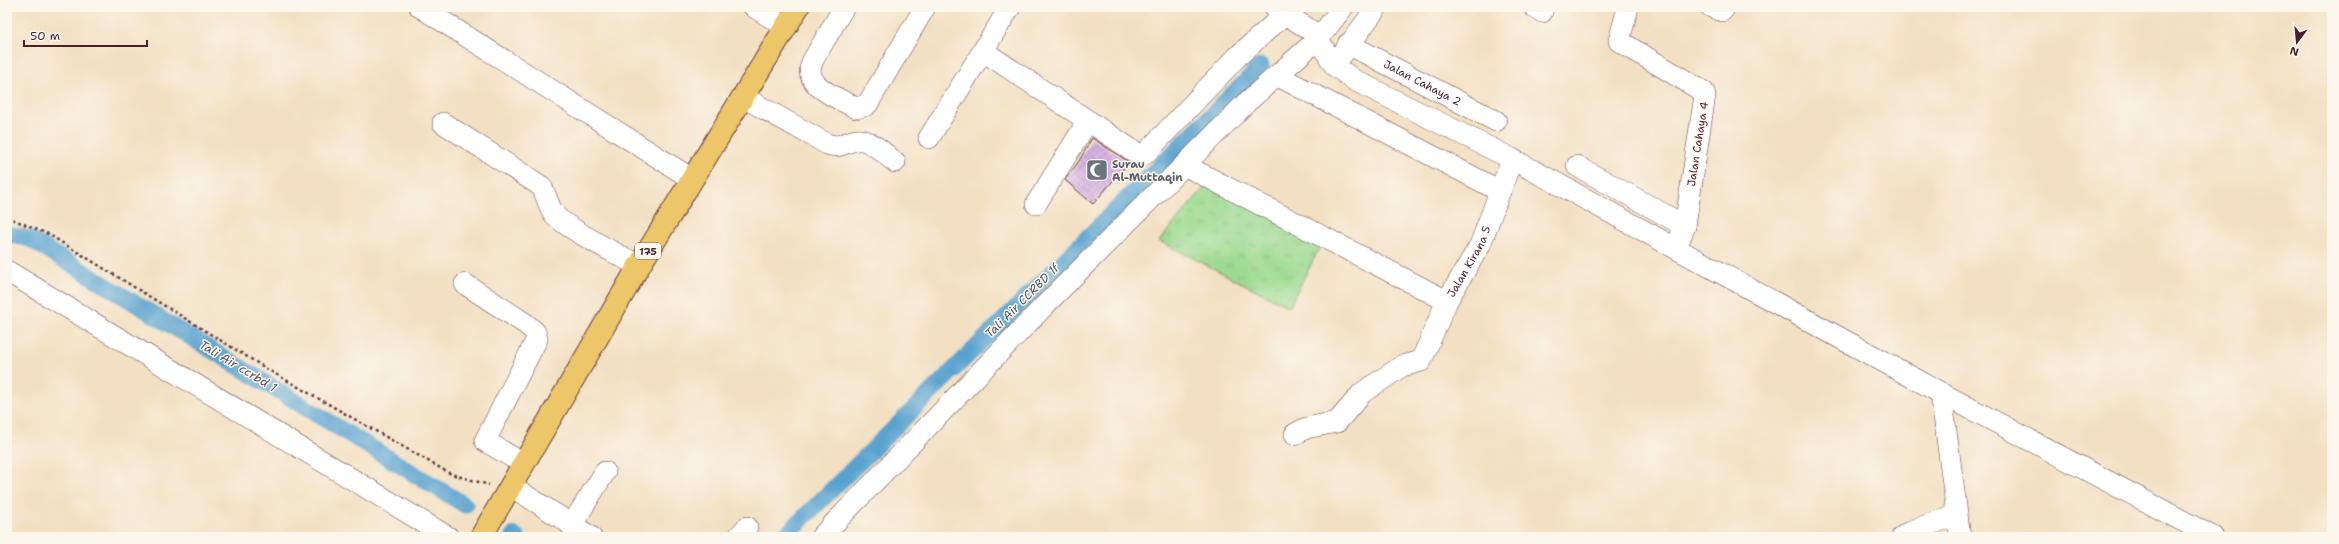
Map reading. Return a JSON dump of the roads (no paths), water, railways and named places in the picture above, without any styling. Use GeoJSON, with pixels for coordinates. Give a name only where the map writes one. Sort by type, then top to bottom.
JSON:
{"type":"FeatureCollection","features":[{"type":"Feature","properties":{"kind":"main road","name":"175"},"geometry":{"type":"LineString","coordinates":[[484,533],[639,266],[798,7]]}},
{"type":"Feature","properties":{"kind":"street"},"geometry":{"type":"LineString","coordinates":[[420,7],[692,179]]}},
{"type":"Feature","properties":{"kind":"street"},"geometry":{"type":"LineString","coordinates":[[754,7],[786,27]]}},
{"type":"Feature","properties":{"kind":"street"},"geometry":{"type":"LineString","coordinates":[[844,7],[819,48],[810,67],[809,74],[815,85],[856,108],[867,105],[925,7]]}},
{"type":"Feature","properties":{"kind":"street"},"geometry":{"type":"LineString","coordinates":[[929,138],[1010,7]]}},
{"type":"Feature","properties":{"kind":"street"},"geometry":{"type":"LineString","coordinates":[[821,537],[1047,303],[1184,165],[1247,102],[1318,39],[1343,7]]}},
{"type":"Feature","properties":{"kind":"street"},"geometry":{"type":"LineString","coordinates":[[1335,66],[1348,44],[1377,7]]}},
{"type":"Feature","properties":{"kind":"street","name":"Jalan Cahaya 4"},"geometry":{"type":"LineString","coordinates":[[1628,7],[1618,39],[1620,42],[1704,92],[1705,95],[1685,226],[1676,248]]}},
{"type":"Feature","properties":{"kind":"street"},"geometry":{"type":"LineString","coordinates":[[1711,7],[1718,11],[1722,11],[1725,7]]}},
{"type":"Feature","properties":{"kind":"street"},"geometry":{"type":"LineString","coordinates":[[983,52],[1088,120],[1137,155],[1145,154],[1280,10],[1313,32],[1335,66],[1354,80],[1512,159],[1940,393],[2213,537]]}},
{"type":"Feature","properties":{"kind":"street","name":"Jalan Cahaya 2"},"geometry":{"type":"LineString","coordinates":[[1348,44],[1496,121]]}},
{"type":"Feature","properties":{"kind":"street"},"geometry":{"type":"LineString","coordinates":[[1278,76],[1500,191]]}},
{"type":"Feature","properties":{"kind":"street"},"geometry":{"type":"LineString","coordinates":[[743,97],[827,144],[841,146],[858,139],[868,142],[895,162]]}},
{"type":"Feature","properties":{"kind":"street"},"geometry":{"type":"LineString","coordinates":[[1036,204],[1088,120]]}},
{"type":"Feature","properties":{"kind":"street"},"geometry":{"type":"LineString","coordinates":[[443,123],[541,186],[551,209],[559,219],[639,266]]}},
{"type":"Feature","properties":{"kind":"street","name":"Jalan Kirana 5"},"geometry":{"type":"LineString","coordinates":[[1295,434],[1312,426],[1337,422],[1368,388],[1402,366],[1422,361],[1447,301],[1480,245],[1512,159]]}},
{"type":"Feature","properties":{"kind":"street"},"geometry":{"type":"LineString","coordinates":[[1184,165],[1447,301]]}},
{"type":"Feature","properties":{"kind":"street"},"geometry":{"type":"LineString","coordinates":[[1577,166],[1685,226]]}},
{"type":"Feature","properties":{"kind":"street"},"geometry":{"type":"LineString","coordinates":[[7,271],[448,537]]}},
{"type":"Feature","properties":{"kind":"street"},"geometry":{"type":"LineString","coordinates":[[465,284],[526,324],[535,332],[537,339],[485,441],[524,464]]}},
{"type":"Feature","properties":{"kind":"street"},"geometry":{"type":"LineString","coordinates":[[1940,393],[1960,537]]}},
{"type":"Feature","properties":{"kind":"street"},"geometry":{"type":"LineString","coordinates":[[571,526],[605,472]]}},
{"type":"Feature","properties":{"kind":"street"},"geometry":{"type":"LineString","coordinates":[[508,492],[591,537]]}},
{"type":"Feature","properties":{"kind":"street"},"geometry":{"type":"LineString","coordinates":[[1902,537],[1911,531],[1956,515]]}},
{"type":"Feature","properties":{"kind":"waterway","name":"Tali Air CCRBD 1f"},"geometry":{"type":"LineString","coordinates":[[784,537],[1261,66]]}},
{"type":"Feature","properties":{"kind":"waterway","name":"Tali Air ccrbd 1"},"geometry":{"type":"LineString","coordinates":[[7,234],[30,239],[465,505]]}},
{"type":"Feature","properties":{"kind":"place","name":"Surau Al-Muttaqin"},"geometry":{"type":"Point","coordinates":[1097,170]}}]}
